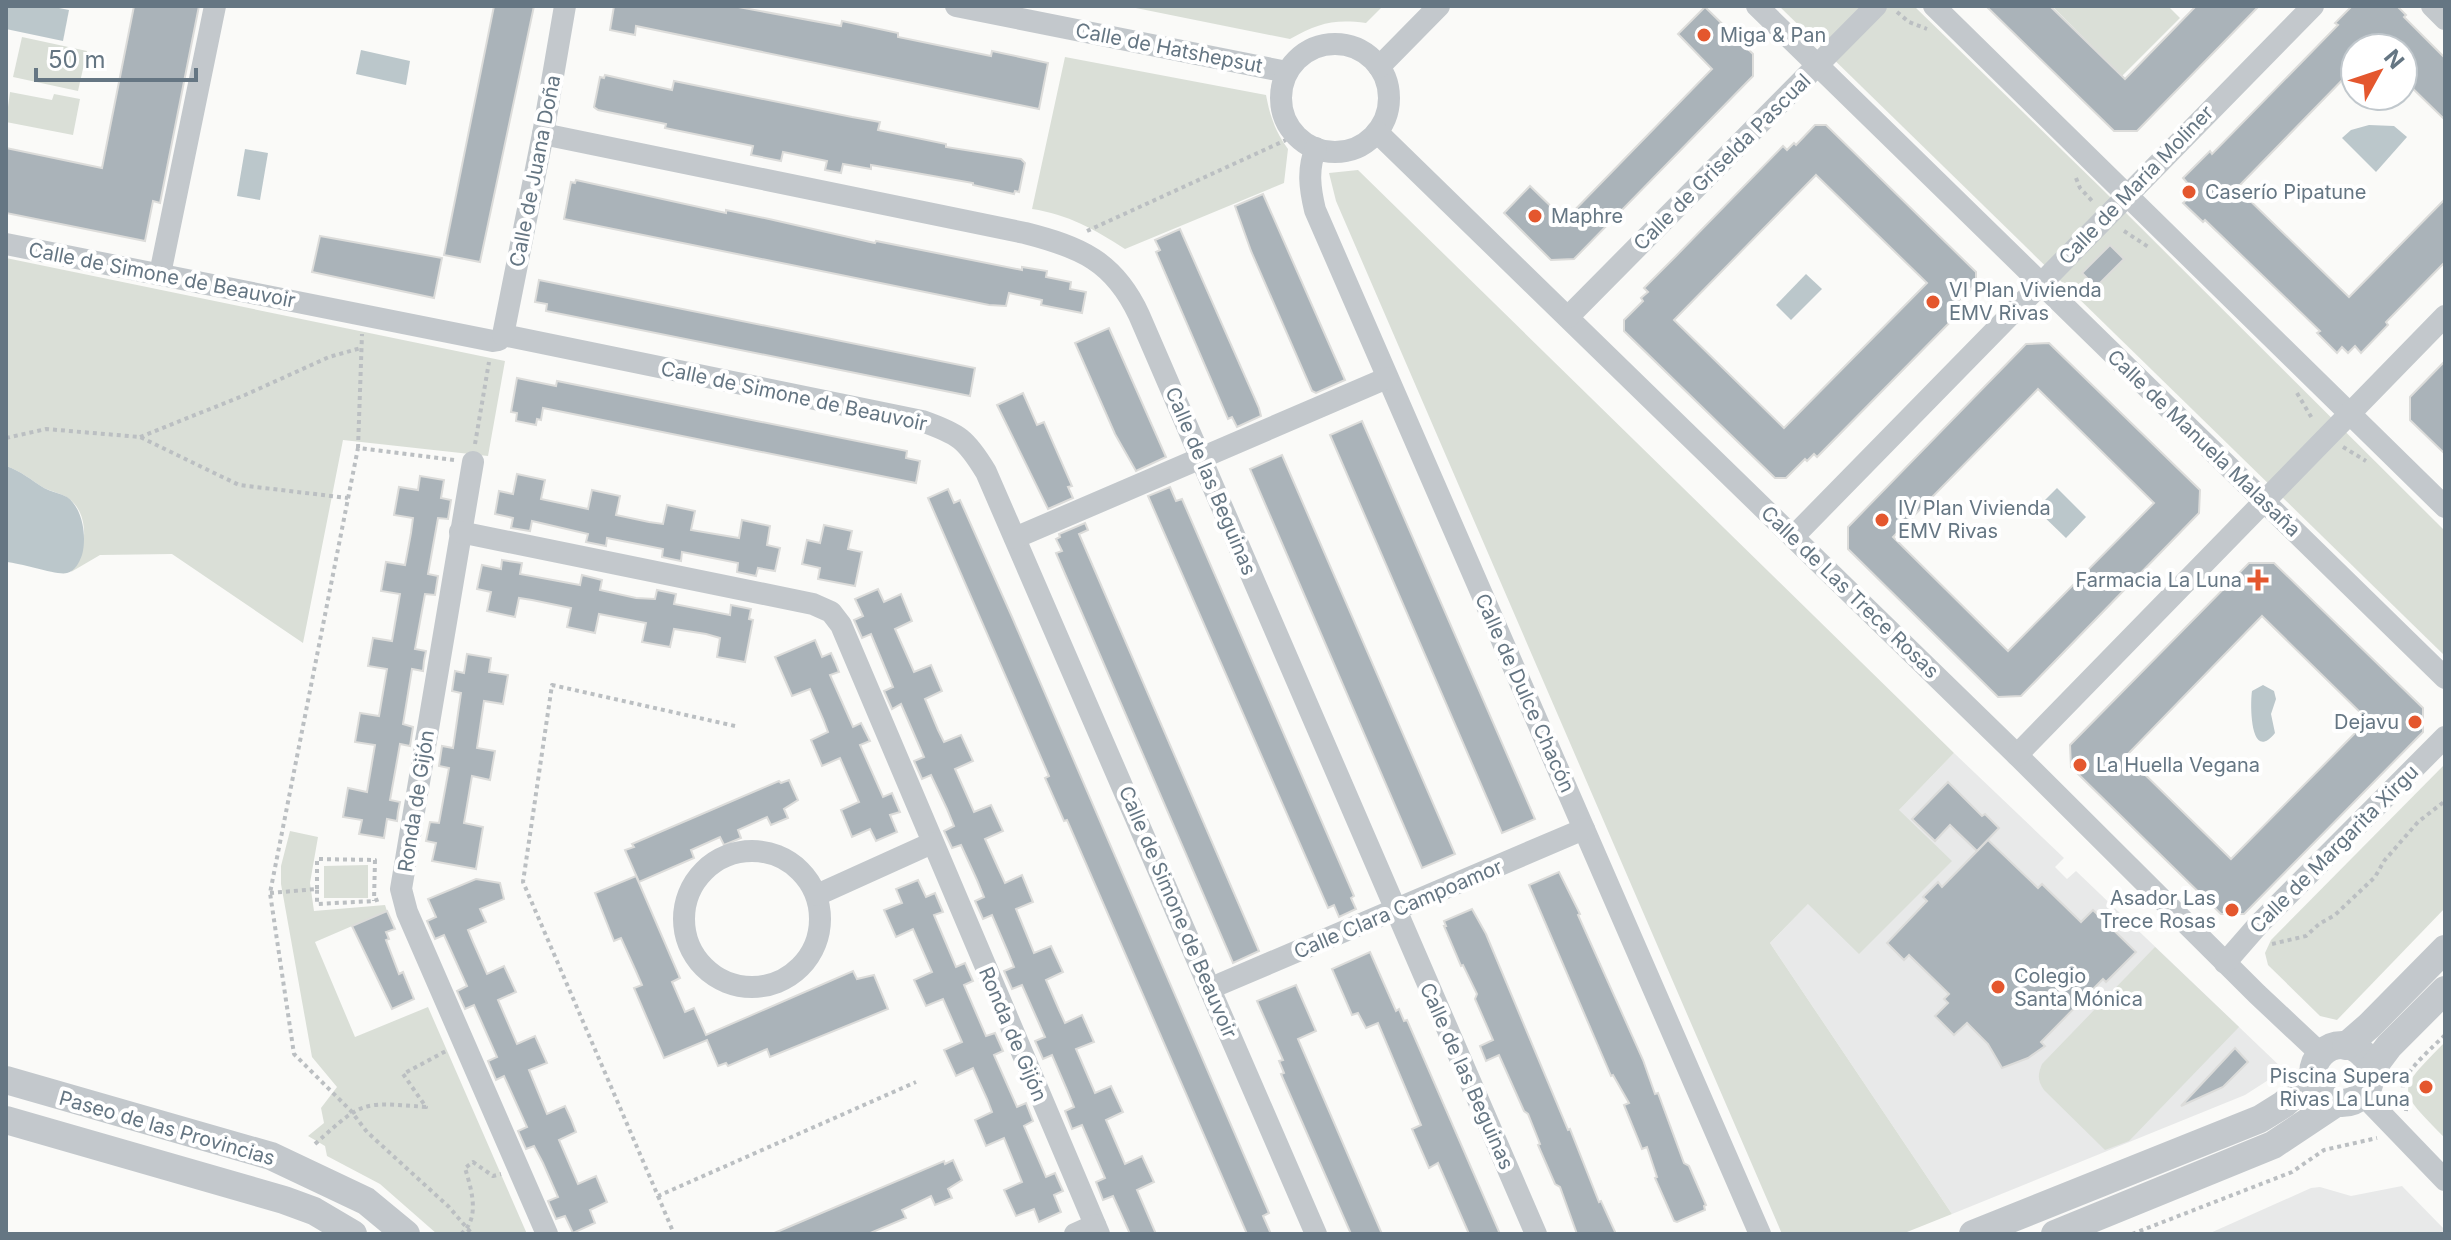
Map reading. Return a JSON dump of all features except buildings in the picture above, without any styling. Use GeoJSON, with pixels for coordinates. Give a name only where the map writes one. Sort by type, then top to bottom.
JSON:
{"type":"FeatureCollection","features":[{"type":"Feature","properties":{"kind":"street"},"geometry":{"type":"LineString","coordinates":[[160,274],[215,6]]}},
{"type":"Feature","properties":{"kind":"street","name":"Calle de Juana Doña"},"geometry":{"type":"LineString","coordinates":[[498,338],[543,134],[565,6]]}},
{"type":"Feature","properties":{"kind":"street","name":"Calle de Hatshepsut"},"geometry":{"type":"LineString","coordinates":[[956,6],[1019,12],[1287,72]]}},
{"type":"Feature","properties":{"kind":"street"},"geometry":{"type":"LineString","coordinates":[[1379,67],[1439,6]]}},
{"type":"Feature","properties":{"kind":"street","name":"Calle de Manuela Malasaña"},"geometry":{"type":"LineString","coordinates":[[1757,6],[2445,678]]}},
{"type":"Feature","properties":{"kind":"street","name":"Calle de Griselda Pascual"},"geometry":{"type":"LineString","coordinates":[[1568,317],[1876,6]]}},
{"type":"Feature","properties":{"kind":"street"},"geometry":{"type":"LineString","coordinates":[[1934,6],[2445,507]]}},
{"type":"Feature","properties":{"kind":"street","name":"Calle de María Moliner"},"geometry":{"type":"LineString","coordinates":[[1793,537],[2313,6]]}},
{"type":"Feature","properties":{"kind":"street"},"geometry":{"type":"LineString","coordinates":[[2432,6],[2445,19]]}},
{"type":"Feature","properties":{"kind":"street"},"geometry":{"type":"LineString","coordinates":[[1339,44],[1355,48],[1379,67],[1389,100],[1377,132],[1365,143],[1349,150],[1332,152],[1300,139],[1288,125],[1282,108],[1281,89],[1287,72],[1309,50],[1339,44]]}},
{"type":"Feature","properties":{"kind":"street","name":"Calle de Las Trece Rosas"},"geometry":{"type":"LineString","coordinates":[[1377,132],[2326,1059]]}},
{"type":"Feature","properties":{"kind":"street","name":"Calle de las Beguinas"},"geometry":{"type":"LineString","coordinates":[[543,134],[1025,233],[1064,243],[1086,253],[1117,279],[1131,298],[1536,1234]]}},
{"type":"Feature","properties":{"kind":"street","name":"Calle de Dulce Chacón"},"geometry":{"type":"LineString","coordinates":[[1316,148],[1311,159],[1310,189],[1315,210],[1760,1234]]}},
{"type":"Feature","properties":{"kind":"street","name":"Calle de Simone de Beauvoir"},"geometry":{"type":"LineString","coordinates":[[6,244],[922,421],[949,430],[970,445],[986,472],[1015,538],[1316,1234]]}},
{"type":"Feature","properties":{"kind":"street"},"geometry":{"type":"LineString","coordinates":[[2017,755],[2445,316]]}},
{"type":"Feature","properties":{"kind":"street"},"geometry":{"type":"LineString","coordinates":[[1015,538],[1387,378]]}},
{"type":"Feature","properties":{"kind":"street","name":"Ronda de Gijón"},"geometry":{"type":"LineString","coordinates":[[473,462],[401,889],[407,912],[547,1234]]}},
{"type":"Feature","properties":{"kind":"street","name":"Ronda de Gijón"},"geometry":{"type":"LineString","coordinates":[[460,532],[813,604],[831,612],[841,625],[1090,1231]]}},
{"type":"Feature","properties":{"kind":"street","name":"Calle de Margarita Xirgu"},"geometry":{"type":"LineString","coordinates":[[2225,963],[2259,924],[2445,737]]}},
{"type":"Feature","properties":{"kind":"street","name":"Calle Clara Campoamor"},"geometry":{"type":"LineString","coordinates":[[1211,988],[1584,829]]}},
{"type":"Feature","properties":{"kind":"street"},"geometry":{"type":"LineString","coordinates":[[817,895],[932,843]]}},
{"type":"Feature","properties":{"kind":"street"},"geometry":{"type":"LineString","coordinates":[[745,850],[767,852],[788,860],[805,875],[817,895],[821,917],[818,940],[808,960],[791,976],[771,986],[748,988],[726,983],[707,971],[692,953],[684,931],[684,909],[691,887],[704,869],[723,856],[745,850]]}},
{"type":"Feature","properties":{"kind":"street"},"geometry":{"type":"LineString","coordinates":[[1973,1234],[2260,1119],[2284,1104],[2326,1059],[2369,1026],[2445,949]]}},
{"type":"Feature","properties":{"kind":"street"},"geometry":{"type":"LineString","coordinates":[[2055,1234],[2273,1145],[2356,1089],[2389,1046],[2445,990]]}},
{"type":"Feature","properties":{"kind":"street"},"geometry":{"type":"LineString","coordinates":[[2326,1059],[2362,1053],[2356,1089]]}},
{"type":"Feature","properties":{"kind":"street"},"geometry":{"type":"LineString","coordinates":[[2326,1059],[2320,1094],[2356,1089]]}},
{"type":"Feature","properties":{"kind":"street","name":"Paseo de las Provincias"},"geometry":{"type":"LineString","coordinates":[[6,1080],[271,1156],[366,1201],[406,1234]]}},
{"type":"Feature","properties":{"kind":"street"},"geometry":{"type":"LineString","coordinates":[[2356,1089],[2445,1180]]}},
{"type":"Feature","properties":{"kind":"street","name":"Paseo de las Provincias"},"geometry":{"type":"LineString","coordinates":[[6,1120],[284,1200],[314,1211],[353,1234]]}},
{"type":"Feature","properties":{"kind":"path"},"geometry":{"type":"LineString","coordinates":[[1087,231],[1286,140]]}},
{"type":"Feature","properties":{"kind":"path"},"geometry":{"type":"LineString","coordinates":[[362,326],[358,448],[270,893],[294,1054],[351,1111],[367,1132],[449,1207],[470,1231]]}},
{"type":"Feature","properties":{"kind":"path"},"geometry":{"type":"LineString","coordinates":[[358,448],[473,462],[498,338]]}},
{"type":"Feature","properties":{"kind":"path"},"geometry":{"type":"LineString","coordinates":[[140,437],[329,357],[361,348]]}},
{"type":"Feature","properties":{"kind":"path"},"geometry":{"type":"LineString","coordinates":[[6,438],[46,429],[140,437],[239,485],[348,498]]}},
{"type":"Feature","properties":{"kind":"path"},"geometry":{"type":"LineString","coordinates":[[674,1234],[523,882],[552,685],[735,726]]}},
{"type":"Feature","properties":{"kind":"path"},"geometry":{"type":"LineString","coordinates":[[2261,947],[2306,936],[2335,915],[2375,877],[2384,861],[2418,822],[2445,801]]}},
{"type":"Feature","properties":{"kind":"path"},"geometry":{"type":"LineString","coordinates":[[374,901],[371,882],[375,860],[317,859],[317,904],[374,901],[388,895]]}},
{"type":"Feature","properties":{"kind":"path"},"geometry":{"type":"LineString","coordinates":[[270,893],[317,889]]}},
{"type":"Feature","properties":{"kind":"path"},"geometry":{"type":"LineString","coordinates":[[2403,1092],[2406,1076],[2445,1035]]}},
{"type":"Feature","properties":{"kind":"path"},"geometry":{"type":"LineString","coordinates":[[315,1144],[351,1111],[370,1103],[426,1107],[403,1074],[449,1050]]}},
{"type":"Feature","properties":{"kind":"path"},"geometry":{"type":"LineString","coordinates":[[658,1196],[916,1082]]}},
{"type":"Feature","properties":{"kind":"path"},"geometry":{"type":"LineString","coordinates":[[2132,1234],[2292,1172],[2324,1150],[2385,1135]]}},
{"type":"Feature","properties":{"kind":"path"},"geometry":{"type":"LineString","coordinates":[[470,1231],[474,1198],[465,1168],[473,1162],[493,1176],[503,1173]]}},
{"type":"Feature","properties":{"kind":"path"},"geometry":{"type":"LineString","coordinates":[[461,1234],[470,1231]]}},
{"type":"Feature","properties":{"kind":"shaded area"},"geometry":{"type":"Polygon","coordinates":[[[6,6],[49,6],[69,10],[63,41],[6,29],[6,6]]]}},
{"type":"Feature","properties":{"kind":"shaded area"},"geometry":{"type":"Polygon","coordinates":[[[1126,6],[1383,6],[1366,23],[1326,24],[1290,39],[1126,6]]]}},
{"type":"Feature","properties":{"kind":"shaded area"},"geometry":{"type":"Polygon","coordinates":[[[1779,6],[1914,6],[2102,189],[2445,531],[2445,656],[1779,6]]]}},
{"type":"Feature","properties":{"kind":"shaded area"},"geometry":{"type":"Polygon","coordinates":[[[2052,6],[2168,6],[2180,18],[2122,76],[2052,6]]]}},
{"type":"Feature","properties":{"kind":"shaded area"},"geometry":{"type":"Polygon","coordinates":[[[22,37],[87,51],[78,91],[13,77],[22,37]]]}},
{"type":"Feature","properties":{"kind":"shaded area"},"geometry":{"type":"Polygon","coordinates":[[[361,50],[410,61],[406,85],[356,74],[361,50]]]}},
{"type":"Feature","properties":{"kind":"shaded area"},"geometry":{"type":"Polygon","coordinates":[[[1065,57],[1266,95],[1274,123],[1288,149],[1284,183],[1125,249],[1081,224],[1032,209],[1065,57]]]}},
{"type":"Feature","properties":{"kind":"shaded area"},"geometry":{"type":"Polygon","coordinates":[[[10,92],[52,100],[54,94],[80,99],[73,135],[6,122],[10,92]]]}},
{"type":"Feature","properties":{"kind":"shaded area"},"geometry":{"type":"Polygon","coordinates":[[[2369,125],[2394,126],[2407,137],[2376,172],[2342,138],[2351,130],[2369,125]]]}},
{"type":"Feature","properties":{"kind":"shaded area"},"geometry":{"type":"Polygon","coordinates":[[[245,149],[268,153],[260,200],[237,196],[245,149]]]}},
{"type":"Feature","properties":{"kind":"shaded area"},"geometry":{"type":"Polygon","coordinates":[[[1358,170],[1954,753],[1899,810],[1952,861],[1859,954],[1808,904],[1770,943],[1952,1214],[1902,1234],[1782,1234],[1336,201],[1329,173],[1358,170]]]}},
{"type":"Feature","properties":{"kind":"shaded area"},"geometry":{"type":"Polygon","coordinates":[[[6,258],[505,361],[488,456],[343,440],[303,643],[172,554],[100,555],[71,572],[81,555],[84,534],[75,505],[65,496],[6,466],[6,258]]]}},
{"type":"Feature","properties":{"kind":"shaded area"},"geometry":{"type":"Polygon","coordinates":[[[1806,274],[1822,289],[1791,320],[1776,305],[1806,274]]]}},
{"type":"Feature","properties":{"kind":"shaded area"},"geometry":{"type":"Polygon","coordinates":[[[6,466],[67,497],[77,508],[84,540],[82,555],[72,570],[56,573],[6,562],[6,466]]]}},
{"type":"Feature","properties":{"kind":"shaded area"},"geometry":{"type":"Polygon","coordinates":[[[2057,488],[2086,517],[2066,538],[2036,509],[2057,488]]]}},
{"type":"Feature","properties":{"kind":"shaded area"},"geometry":{"type":"Polygon","coordinates":[[[2263,685],[2274,691],[2276,699],[2271,714],[2275,733],[2267,741],[2256,737],[2252,718],[2252,691],[2263,685]]]}},
{"type":"Feature","properties":{"kind":"shaded area","name":"Colegio Santa Mónica"},"geometry":{"type":"Polygon","coordinates":[[[1954,753],[2064,858],[2055,867],[2067,879],[2076,871],[2284,1070],[2245,1095],[1952,1214],[1770,943],[1954,753]]]}},
{"type":"Feature","properties":{"kind":"shaded area"},"geometry":{"type":"Polygon","coordinates":[[[2445,764],[2445,908],[2337,1020],[2320,1016],[2268,965],[2265,953],[2271,940],[2445,764]]]}},
{"type":"Feature","properties":{"kind":"shaded area"},"geometry":{"type":"Polygon","coordinates":[[[290,831],[318,837],[310,883],[314,911],[385,905],[387,911],[315,942],[355,1037],[428,1007],[527,1234],[437,1234],[380,1184],[327,1156],[325,1146],[308,1136],[324,1123],[321,1108],[337,1087],[312,1057],[281,884],[281,866],[290,831]]]}},
{"type":"Feature","properties":{"kind":"shaded area"},"geometry":{"type":"Polygon","coordinates":[[[368,865],[368,898],[324,898],[324,866],[368,865]]]}},
{"type":"Feature","properties":{"kind":"shaded area"},"geometry":{"type":"Polygon","coordinates":[[[2155,947],[2239,1027],[2129,1141],[2105,1150],[2044,1090],[2039,1080],[2040,1071],[2042,1064],[2155,947]]]}},
{"type":"Feature","properties":{"kind":"shaded area","name":"Piscina Supera Rivas La Luna"},"geometry":{"type":"Polygon","coordinates":[[[2445,1042],[2445,1138],[2417,1109],[2408,1090],[2417,1071],[2445,1042]]]}},
{"type":"Feature","properties":{"kind":"shaded area"},"geometry":{"type":"Polygon","coordinates":[[[2402,1186],[2445,1230],[2445,1234],[2208,1234],[2311,1188],[2320,1187],[2351,1196],[2402,1186]]]}},
{"type":"Feature","properties":{"kind":"place","name":"Miga & Pan"},"geometry":{"type":"Point","coordinates":[1704,35]}},
{"type":"Feature","properties":{"kind":"place","name":"Caserío Pipatune"},"geometry":{"type":"Point","coordinates":[2189,192]}},
{"type":"Feature","properties":{"kind":"place","name":"Maphre"},"geometry":{"type":"Point","coordinates":[1535,216]}},
{"type":"Feature","properties":{"kind":"place","name":"VI Plan Vivienda EMV Rivas"},"geometry":{"type":"Point","coordinates":[1933,302]}},
{"type":"Feature","properties":{"kind":"place","name":"IV Plan Vivienda EMV Rivas"},"geometry":{"type":"Point","coordinates":[1882,520]}},
{"type":"Feature","properties":{"kind":"place","name":"Farmacia La Luna"},"geometry":{"type":"Point","coordinates":[2258,580]}},
{"type":"Feature","properties":{"kind":"place","name":"Dejavu"},"geometry":{"type":"Point","coordinates":[2415,722]}},
{"type":"Feature","properties":{"kind":"place","name":"La Huella Vegana"},"geometry":{"type":"Point","coordinates":[2080,765]}},
{"type":"Feature","properties":{"kind":"place","name":"Asador Las Trece Rosas"},"geometry":{"type":"Point","coordinates":[2232,910]}},
{"type":"Feature","properties":{"kind":"place","name":"Colegio Santa Mónica"},"geometry":{"type":"Point","coordinates":[1998,987]}},
{"type":"Feature","properties":{"kind":"place","name":"Piscina Supera Rivas La Luna"},"geometry":{"type":"Point","coordinates":[2426,1087]}}]}
